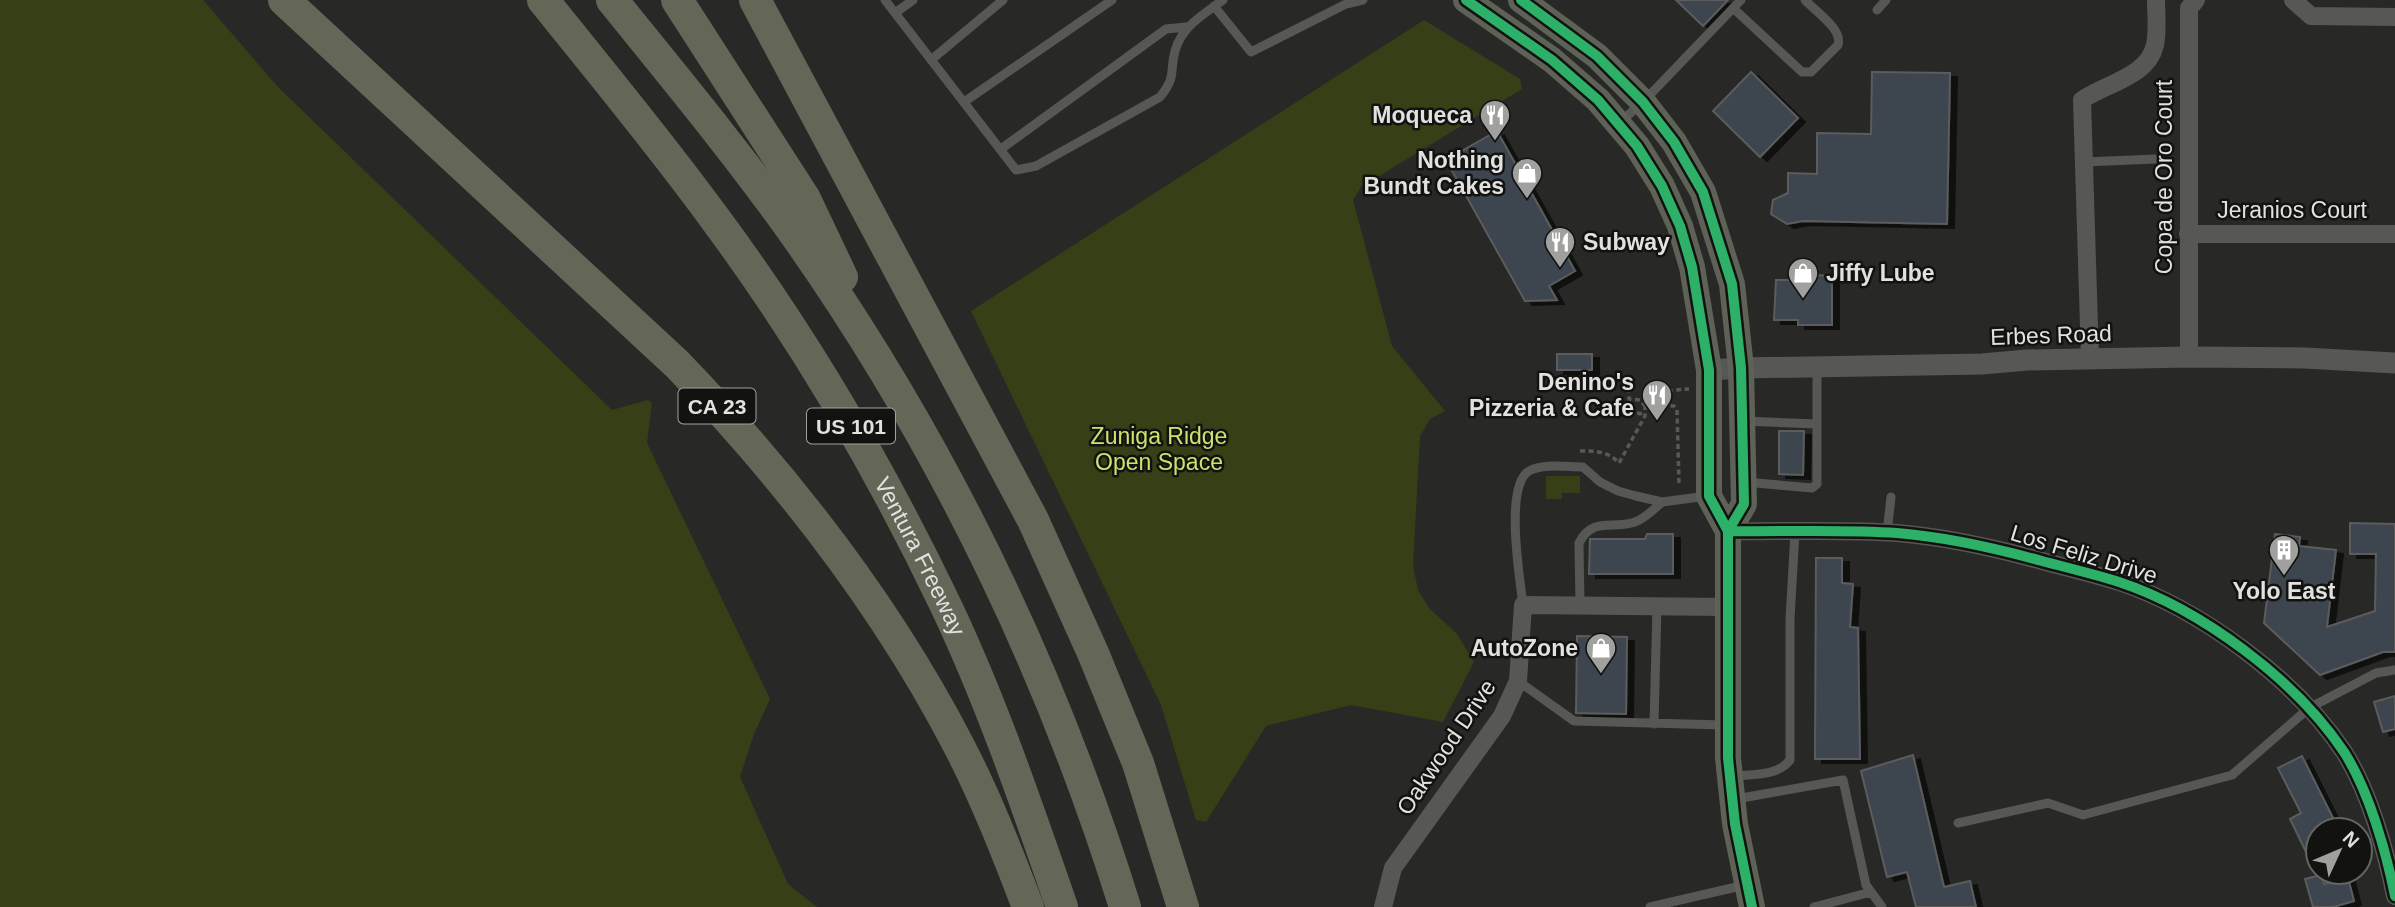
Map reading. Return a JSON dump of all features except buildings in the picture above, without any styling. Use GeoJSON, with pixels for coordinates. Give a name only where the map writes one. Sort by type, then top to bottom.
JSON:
{"type":"FeatureCollection","features":[{"type":"Feature","properties":{"kind":"highway","name":"CA 23"},"geometry":{"type":"LineString","coordinates":[[284,0],[677,364],[782,480],[827,537],[919,674],[959,747],[1001,836],[1028,907]]}},
{"type":"Feature","properties":{"kind":"highway","name":"Ventura Freeway"},"geometry":{"type":"LineString","coordinates":[[542,0],[714,216],[782,315],[862,444],[946,607],[1011,760],[1062,907]]}},
{"type":"Feature","properties":{"kind":"highway","name":"US 101"},"geometry":{"type":"LineString","coordinates":[[612,0],[703,113],[797,237],[882,368],[930,451],[1020,627],[1075,758],[1125,907]]}},
{"type":"Feature","properties":{"kind":"highway"},"geometry":{"type":"LineString","coordinates":[[677,0],[805,199],[848,288],[882,368]]}},
{"type":"Feature","properties":{"kind":"highway"},"geometry":{"type":"LineString","coordinates":[[755,0],[1033,520],[1093,653],[1138,763],[1183,907]]}},
{"type":"Feature","properties":{"kind":"main road"},"geometry":{"type":"LineString","coordinates":[[1466,0],[1576,80],[1618,123],[1637,146],[1681,226],[1695,280],[1709,370],[1709,496],[1728,531],[1727,725],[1730,788],[1750,896]]}},
{"type":"Feature","properties":{"kind":"main road"},"geometry":{"type":"LineString","coordinates":[[1525,1],[1597,56],[1643,102],[1674,142],[1703,192],[1732,284],[1741,368],[1744,504],[1728,531]]}},
{"type":"Feature","properties":{"kind":"street"},"geometry":{"type":"LineString","coordinates":[[2090,358],[2082,100],[2141,69],[2151,60],[2156,42],[2155,0]]}},
{"type":"Feature","properties":{"kind":"street","name":"Copa de Oro Court"},"geometry":{"type":"LineString","coordinates":[[2189,357],[2189,8],[2196,0]]}},
{"type":"Feature","properties":{"kind":"street"},"geometry":{"type":"LineString","coordinates":[[2293,0],[2311,16],[2395,17]]}},
{"type":"Feature","properties":{"kind":"street","name":"Jeranios Court"},"geometry":{"type":"LineString","coordinates":[[2188,234],[2395,234]]}},
{"type":"Feature","properties":{"kind":"street","name":"Erbes Road"},"geometry":{"type":"LineString","coordinates":[[1709,370],[1982,364],[2090,358],[2305,358],[2395,363]]}},
{"type":"Feature","properties":{"kind":"street","name":"Los Feliz Drive"},"geometry":{"type":"LineString","coordinates":[[1728,531],[1887,533],[1942,538],[2007,552],[2120,583],[2170,603],[2219,632],[2267,669],[2309,708],[2346,754],[2373,814],[2392,869],[2395,896]]}},
{"type":"Feature","properties":{"kind":"street"},"geometry":{"type":"LineString","coordinates":[[1523,605],[1727,607]]}},
{"type":"Feature","properties":{"kind":"street","name":"Oakwood Drive"},"geometry":{"type":"LineString","coordinates":[[1383,907],[1393,868],[1502,716],[1518,681],[1523,605]]}},
{"type":"Feature","properties":{"kind":"lane"},"geometry":{"type":"LineString","coordinates":[[885,0],[1016,170],[1036,166],[1160,97],[1171,83],[1175,51],[1186,27],[1218,3],[1251,52],[1344,2],[1363,0]]}},
{"type":"Feature","properties":{"kind":"lane"},"geometry":{"type":"LineString","coordinates":[[895,13],[913,0]]}},
{"type":"Feature","properties":{"kind":"lane"},"geometry":{"type":"LineString","coordinates":[[931,60],[1003,0]]}},
{"type":"Feature","properties":{"kind":"lane"},"geometry":{"type":"LineString","coordinates":[[964,102],[1112,0]]}},
{"type":"Feature","properties":{"kind":"lane"},"geometry":{"type":"LineString","coordinates":[[1618,123],[1643,102],[1741,0]]}},
{"type":"Feature","properties":{"kind":"lane"},"geometry":{"type":"LineString","coordinates":[[1733,8],[1806,73],[1820,63],[1840,40],[1838,32],[1804,0]]}},
{"type":"Feature","properties":{"kind":"lane"},"geometry":{"type":"LineString","coordinates":[[1877,10],[1886,0]]}},
{"type":"Feature","properties":{"kind":"lane"},"geometry":{"type":"LineString","coordinates":[[1001,149],[1166,29],[1186,27]]}},
{"type":"Feature","properties":{"kind":"lane"},"geometry":{"type":"LineString","coordinates":[[2084,162],[2156,159]]}},
{"type":"Feature","properties":{"kind":"lane"},"geometry":{"type":"LineString","coordinates":[[1744,482],[1815,486],[1817,366]]}},
{"type":"Feature","properties":{"kind":"lane"},"geometry":{"type":"LineString","coordinates":[[1742,421],[1817,424]]}},
{"type":"Feature","properties":{"kind":"lane"},"geometry":{"type":"LineString","coordinates":[[1523,605],[1516,539],[1517,492],[1521,478],[1529,471],[1542,467],[1583,467],[1600,482],[1618,491],[1662,502],[1709,496]]}},
{"type":"Feature","properties":{"kind":"lane"},"geometry":{"type":"LineString","coordinates":[[1887,533],[1891,497]]}},
{"type":"Feature","properties":{"kind":"lane"},"geometry":{"type":"LineString","coordinates":[[1580,606],[1579,543],[1584,534],[1595,526],[1633,523],[1644,518],[1662,502]]}},
{"type":"Feature","properties":{"kind":"lane"},"geometry":{"type":"LineString","coordinates":[[1730,788],[1784,768],[1790,760],[1790,619],[1795,532]]}},
{"type":"Feature","properties":{"kind":"lane"},"geometry":{"type":"LineString","coordinates":[[1654,724],[1657,606]]}},
{"type":"Feature","properties":{"kind":"lane"},"geometry":{"type":"LineString","coordinates":[[1958,823],[2048,803],[2083,815],[2232,775],[2309,708],[2376,673],[2395,670]]}},
{"type":"Feature","properties":{"kind":"lane"},"geometry":{"type":"LineString","coordinates":[[1518,681],[1574,721],[1727,725]]}},
{"type":"Feature","properties":{"kind":"lane"},"geometry":{"type":"LineString","coordinates":[[1730,788],[1843,780],[1866,885],[1882,907]]}},
{"type":"Feature","properties":{"kind":"lane"},"geometry":{"type":"LineString","coordinates":[[1814,907],[1871,892]]}},
{"type":"Feature","properties":{"kind":"lane"},"geometry":{"type":"LineString","coordinates":[[1650,907],[1750,896]]}},
{"type":"Feature","properties":{"kind":"path"},"geometry":{"type":"LineString","coordinates":[[1628,388],[1629,406],[1640,414],[1645,409],[1657,406],[1674,406],[1677,410],[1679,484]]}},
{"type":"Feature","properties":{"kind":"path"},"geometry":{"type":"LineString","coordinates":[[1657,406],[1656,397],[1660,391],[1690,389]]}},
{"type":"Feature","properties":{"kind":"path"},"geometry":{"type":"LineString","coordinates":[[1629,399],[1640,400],[1645,409]]}},
{"type":"Feature","properties":{"kind":"path"},"geometry":{"type":"LineString","coordinates":[[1580,450],[1599,451],[1619,463],[1645,409]]}},
{"type":"Feature","properties":{"kind":"green space"},"geometry":{"type":"Polygon","coordinates":[[[0,0],[203,0],[277,86],[612,410],[648,400],[652,403],[647,443],[770,699],[754,734],[740,777],[788,884],[817,907],[0,907],[0,0]]]}},
{"type":"Feature","properties":{"kind":"green space","name":"Zuniga Ridge Open Space"},"geometry":{"type":"Polygon","coordinates":[[[1424,20],[1520,79],[1522,89],[1361,187],[1353,200],[1392,346],[1445,411],[1430,419],[1420,436],[1413,565],[1418,590],[1430,609],[1457,634],[1474,662],[1443,722],[1351,705],[1266,726],[1206,822],[1196,820],[1161,705],[971,311],[1424,20]]]}},
{"type":"Feature","properties":{"kind":"green space"},"geometry":{"type":"Polygon","coordinates":[[[1546,476],[1580,476],[1580,493],[1562,493],[1562,499],[1546,499],[1546,476]]]}},
{"type":"Feature","properties":{"kind":"cycle path"},"geometry":{"type":"LineString","coordinates":[[1466,0],[1552,60],[1598,100],[1637,146],[1662,186],[1680,226],[1692,267],[1709,370],[1709,496],[1728,531],[1728,758],[1735,824],[1752,907]]}},
{"type":"Feature","properties":{"kind":"cycle path"},"geometry":{"type":"LineString","coordinates":[[1521,0],[1597,56],[1643,102],[1674,142],[1703,192],[1732,284],[1741,368],[1744,504],[1728,531]]}},
{"type":"Feature","properties":{"kind":"cycle path"},"geometry":{"type":"LineString","coordinates":[[1728,531],[1876,532],[1952,540],[2110,579],[2182,610],[2244,650],[2300,699],[2324,725],[2344,752],[2361,785],[2376,822],[2395,896]]}},
{"type":"Feature","properties":{"kind":"place","name":"Moqueca"},"geometry":{"type":"Point","coordinates":[1495,142]}},
{"type":"Feature","properties":{"kind":"place","name":"Nothing Bundt Cakes"},"geometry":{"type":"Point","coordinates":[1527,200]}},
{"type":"Feature","properties":{"kind":"place","name":"Subway"},"geometry":{"type":"Point","coordinates":[1560,269]}},
{"type":"Feature","properties":{"kind":"place","name":"Jiffy Lube"},"geometry":{"type":"Point","coordinates":[1803,300]}},
{"type":"Feature","properties":{"kind":"place","name":"Denino's Pizzeria & Cafe"},"geometry":{"type":"Point","coordinates":[1657,422]}},
{"type":"Feature","properties":{"kind":"place","name":"Yolo East"},"geometry":{"type":"Point","coordinates":[2284,577]}},
{"type":"Feature","properties":{"kind":"place","name":"AutoZone"},"geometry":{"type":"Point","coordinates":[1601,675]}}]}
